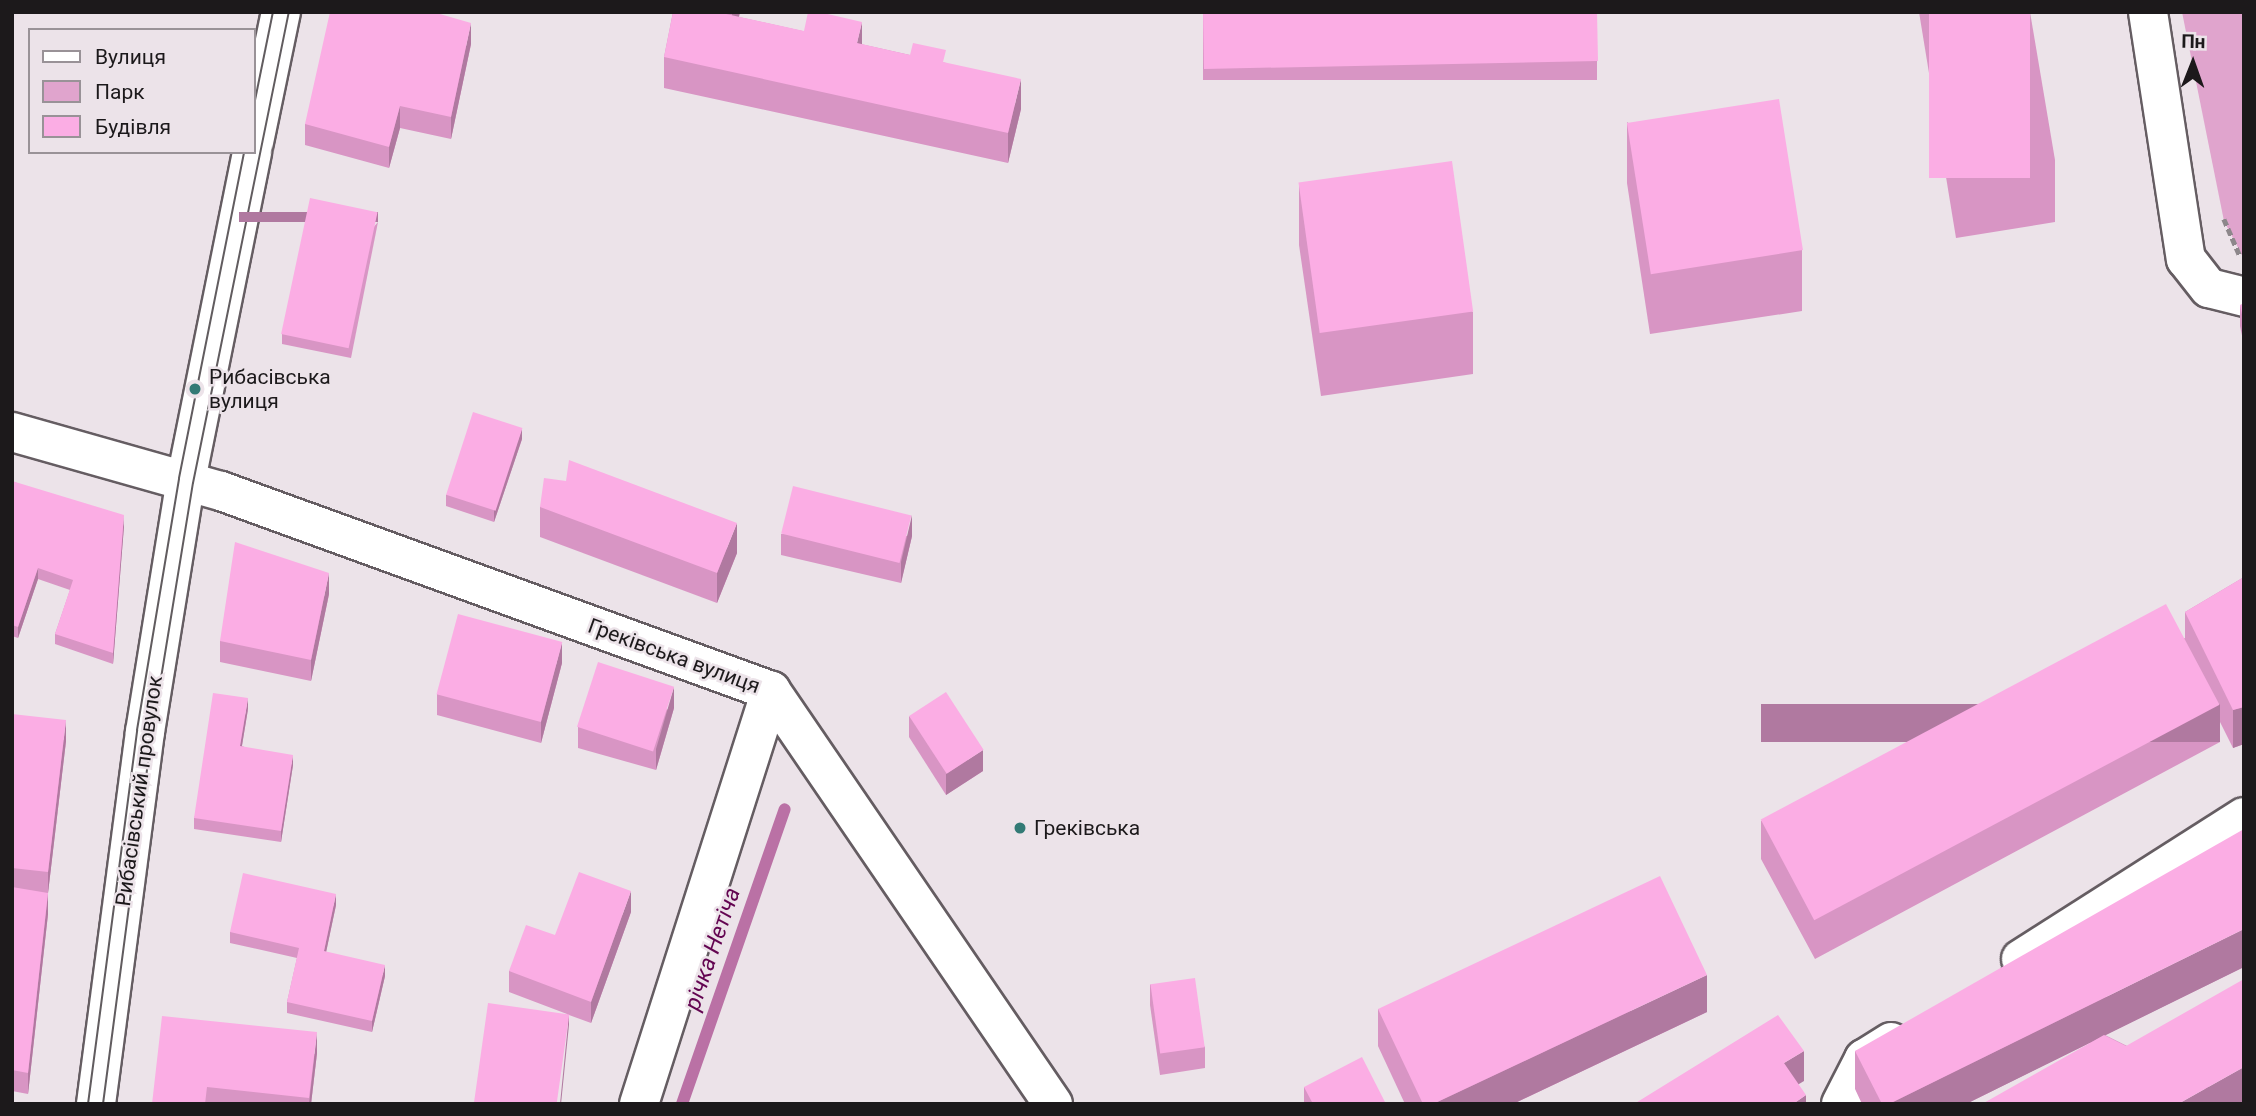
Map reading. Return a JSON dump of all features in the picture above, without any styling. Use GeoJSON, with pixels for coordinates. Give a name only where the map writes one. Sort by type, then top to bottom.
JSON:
{"type":"FeatureCollection","features":[{"type":"Feature","properties":{"kind":"street"},"geometry":{"type":"LineString","coordinates":[[256,132],[281,12]]}},
{"type":"Feature","properties":{"kind":"street"},"geometry":{"type":"LineString","coordinates":[[2148,12],[2186,259],[2209,288],[2244,297]]}},
{"type":"Feature","properties":{"kind":"street"},"geometry":{"type":"LineString","coordinates":[[186,480],[252,154]]}},
{"type":"Feature","properties":{"kind":"street","name":"Греківська вулиця"},"geometry":{"type":"LineString","coordinates":[[12,432],[186,480],[771,691],[1053,1104]]}},
{"type":"Feature","properties":{"kind":"street","name":"Рибасівський провулок"},"geometry":{"type":"LineString","coordinates":[[96,1104],[145,732],[186,480]]}},
{"type":"Feature","properties":{"kind":"street"},"geometry":{"type":"LineString","coordinates":[[639,1104],[771,691]]}},
{"type":"Feature","properties":{"kind":"street"},"geometry":{"type":"LineString","coordinates":[[1991,978],[2244,817]]}},
{"type":"Feature","properties":{"kind":"street"},"geometry":{"type":"LineString","coordinates":[[1841,1104],[1864,1059],[1922,1022]]}},
{"type":"Feature","properties":{"kind":"green space"},"geometry":{"type":"Polygon","coordinates":[[[2182,12],[2244,12],[2244,259],[2224,221],[2182,12]]]}},
{"type":"Feature","properties":{"kind":"building"},"geometry":{"type":"Polygon","coordinates":[[[330,12],[433,12],[471,23],[451,117],[400,106],[389,147],[305,124],[330,12]]]}},
{"type":"Feature","properties":{"kind":"building"},"geometry":{"type":"Polygon","coordinates":[[[673,12],[717,12],[804,31],[808,12],[819,12],[862,22],[857,43],[910,55],[913,43],[946,50],[943,62],[1021,79],[1008,133],[664,57],[673,12]]]}},
{"type":"Feature","properties":{"kind":"building"},"geometry":{"type":"Polygon","coordinates":[[[1203,12],[1597,12],[1598,61],[1204,69],[1203,12]]]}},
{"type":"Feature","properties":{"kind":"building"},"geometry":{"type":"Polygon","coordinates":[[[1929,12],[2030,12],[2030,178],[1929,178],[1929,12]]]}},
{"type":"Feature","properties":{"kind":"building"},"geometry":{"type":"Polygon","coordinates":[[[1779,99],[1803,250],[1651,274],[1627,123],[1779,99]]]}},
{"type":"Feature","properties":{"kind":"building"},"geometry":{"type":"Polygon","coordinates":[[[1452,161],[1473,312],[1320,333],[1299,183],[1452,161]]]}},
{"type":"Feature","properties":{"kind":"building"},"geometry":{"type":"Polygon","coordinates":[[[310,198],[377,212],[349,348],[281,334],[310,198]]]}},
{"type":"Feature","properties":{"kind":"building"},"geometry":{"type":"Polygon","coordinates":[[[2244,304],[2244,324],[2240,305],[2244,304]]]}},
{"type":"Feature","properties":{"kind":"building"},"geometry":{"type":"Polygon","coordinates":[[[473,412],[522,428],[496,511],[446,495],[473,412]]]}},
{"type":"Feature","properties":{"kind":"building"},"geometry":{"type":"Polygon","coordinates":[[[569,460],[737,523],[717,573],[540,507],[544,478],[566,481],[569,460]]]}},
{"type":"Feature","properties":{"kind":"building"},"geometry":{"type":"Polygon","coordinates":[[[12,481],[124,515],[113,653],[55,634],[73,580],[38,568],[18,627],[12,625],[12,481]]]}},
{"type":"Feature","properties":{"kind":"building"},"geometry":{"type":"Polygon","coordinates":[[[793,486],[911,516],[900,563],[781,534],[793,486]]]}},
{"type":"Feature","properties":{"kind":"building"},"geometry":{"type":"Polygon","coordinates":[[[235,542],[329,573],[311,660],[220,641],[235,542]]]}},
{"type":"Feature","properties":{"kind":"building"},"geometry":{"type":"Polygon","coordinates":[[[2244,577],[2244,707],[2233,710],[2185,612],[2244,577]]]}},
{"type":"Feature","properties":{"kind":"building"},"geometry":{"type":"Polygon","coordinates":[[[2166,604],[2220,705],[1814,920],[1761,819],[2166,604]]]}},
{"type":"Feature","properties":{"kind":"building"},"geometry":{"type":"Polygon","coordinates":[[[458,614],[562,642],[541,722],[437,694],[458,614]]]}},
{"type":"Feature","properties":{"kind":"building"},"geometry":{"type":"Polygon","coordinates":[[[598,662],[674,687],[653,751],[577,727],[598,662]]]}},
{"type":"Feature","properties":{"kind":"building"},"geometry":{"type":"Polygon","coordinates":[[[946,692],[984,750],[947,774],[909,716],[946,692]]]}},
{"type":"Feature","properties":{"kind":"building"},"geometry":{"type":"Polygon","coordinates":[[[213,693],[248,698],[240,746],[293,755],[281,831],[194,818],[213,693]]]}},
{"type":"Feature","properties":{"kind":"building"},"geometry":{"type":"Polygon","coordinates":[[[12,714],[66,720],[48,872],[12,868],[12,714]]]}},
{"type":"Feature","properties":{"kind":"building"},"geometry":{"type":"Polygon","coordinates":[[[2244,829],[2244,929],[1889,1104],[1882,1104],[1855,1051],[2244,829]]]}},
{"type":"Feature","properties":{"kind":"building"},"geometry":{"type":"Polygon","coordinates":[[[579,872],[631,891],[591,1002],[509,971],[526,925],[555,935],[579,872]]]}},
{"type":"Feature","properties":{"kind":"building"},"geometry":{"type":"Polygon","coordinates":[[[243,873],[336,894],[324,951],[385,965],[372,1021],[287,1002],[299,948],[230,932],[243,873]]]}},
{"type":"Feature","properties":{"kind":"building"},"geometry":{"type":"Polygon","coordinates":[[[1660,876],[1707,975],[1433,1104],[1423,1104],[1378,1009],[1660,876]]]}},
{"type":"Feature","properties":{"kind":"building"},"geometry":{"type":"Polygon","coordinates":[[[12,887],[48,893],[28,1073],[12,1070],[12,887]]]}},
{"type":"Feature","properties":{"kind":"building"},"geometry":{"type":"Polygon","coordinates":[[[1195,978],[1205,1047],[1160,1054],[1150,984],[1195,978]]]}},
{"type":"Feature","properties":{"kind":"building"},"geometry":{"type":"Polygon","coordinates":[[[2244,979],[2244,1067],[2178,1104],[1982,1104],[2104,1035],[2126,1046],[2244,979]]]}},
{"type":"Feature","properties":{"kind":"building"},"geometry":{"type":"Polygon","coordinates":[[[488,1003],[569,1014],[557,1104],[474,1104],[488,1003]]]}},
{"type":"Feature","properties":{"kind":"building"},"geometry":{"type":"Polygon","coordinates":[[[1778,1015],[1804,1051],[1784,1063],[1806,1095],[1793,1104],[1634,1104],[1778,1015]]]}},
{"type":"Feature","properties":{"kind":"building"},"geometry":{"type":"Polygon","coordinates":[[[162,1016],[317,1032],[309,1098],[207,1087],[205,1104],[152,1104],[162,1016]]]}},
{"type":"Feature","properties":{"kind":"building"},"geometry":{"type":"Polygon","coordinates":[[[1362,1057],[1386,1104],[1313,1104],[1304,1087],[1362,1057]]]}},
{"type":"Feature","properties":{"kind":"waterway","name":"річка Нетіча"},"geometry":{"type":"LineString","coordinates":[[682,1104],[785,809]]}},
{"type":"Feature","properties":{"kind":"tram line"},"geometry":{"type":"LineString","coordinates":[[256,95],[273,12]]}},
{"type":"Feature","properties":{"kind":"tram line"},"geometry":{"type":"LineString","coordinates":[[103,1104],[152,733],[193,483],[289,12]]}},
{"type":"Feature","properties":{"kind":"tram line"},"geometry":{"type":"LineString","coordinates":[[88,1104],[137,730],[179,478],[244,154]]}},
{"type":"Feature","properties":{"kind":"place","name":"Рибасівська вулиця"},"geometry":{"type":"Point","coordinates":[195,389]}},
{"type":"Feature","properties":{"kind":"place","name":"Греківська"},"geometry":{"type":"Point","coordinates":[1020,828]}}]}
